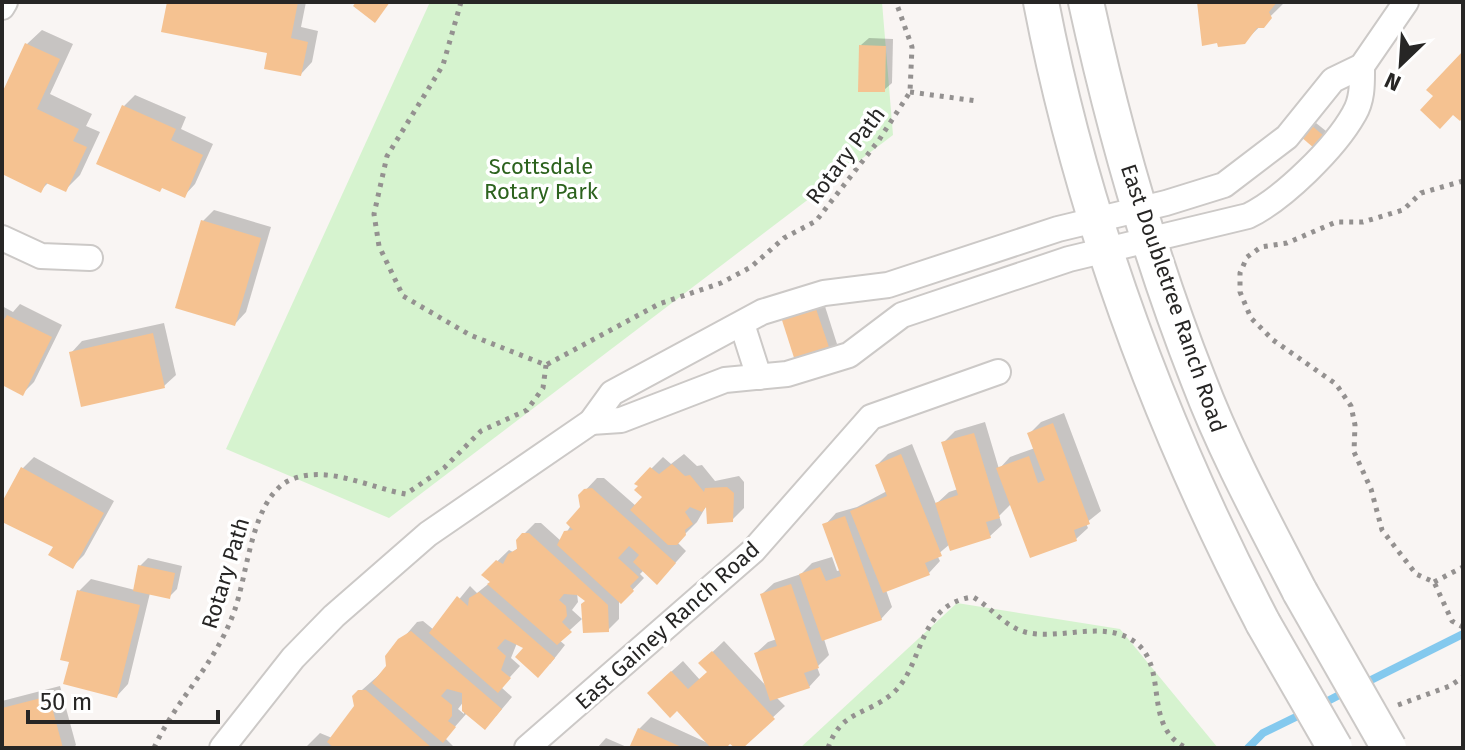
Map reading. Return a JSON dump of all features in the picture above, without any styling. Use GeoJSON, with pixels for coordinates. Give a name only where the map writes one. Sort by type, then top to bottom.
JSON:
{"type":"FeatureCollection","features":[{"type":"Feature","properties":{"kind":"main road","name":"East Doubletree Ranch Road"},"geometry":{"type":"LineString","coordinates":[[1041,2],[1100,235],[1175,436],[1263,623],[1335,748]]}},
{"type":"Feature","properties":{"kind":"main road","name":"East Doubletree Ranch Road"},"geometry":{"type":"LineString","coordinates":[[1086,2],[1132,188],[1198,380],[1251,499],[1389,748]]}},
{"type":"Feature","properties":{"kind":"street"},"geometry":{"type":"LineString","coordinates":[[591,422],[621,420],[725,380],[787,374],[849,355],[902,315],[1100,235],[1145,225],[1224,185],[1287,137],[1333,80],[1362,66],[1406,2]]}},
{"type":"Feature","properties":{"kind":"street"},"geometry":{"type":"LineString","coordinates":[[222,748],[293,658],[372,582],[428,534],[591,422],[612,393],[762,312],[824,293],[888,285],[1145,225],[1248,216],[1267,207],[1298,178],[1355,114],[1362,94],[1362,66]]}},
{"type":"Feature","properties":{"kind":"street"},"geometry":{"type":"LineString","coordinates":[[1272,150],[1298,178]]}},
{"type":"Feature","properties":{"kind":"street"},"geometry":{"type":"LineString","coordinates":[[2,238],[41,256],[90,258]]}},
{"type":"Feature","properties":{"kind":"street"},"geometry":{"type":"LineString","coordinates":[[888,285],[902,315]]}},
{"type":"Feature","properties":{"kind":"street"},"geometry":{"type":"LineString","coordinates":[[742,324],[759,377]]}},
{"type":"Feature","properties":{"kind":"street","name":"East Gainey Ranch Road"},"geometry":{"type":"LineString","coordinates":[[527,748],[753,551],[871,417],[998,372]]}},
{"type":"Feature","properties":{"kind":"path"},"geometry":{"type":"LineString","coordinates":[[461,2],[443,65],[387,156],[374,214],[379,246],[403,296],[470,335],[546,365]]}},
{"type":"Feature","properties":{"kind":"path","name":"Rotary Path"},"geometry":{"type":"LineString","coordinates":[[154,748],[161,731],[211,664],[234,613],[262,507],[275,490],[315,472],[406,494],[444,468],[481,431],[527,410],[543,388],[546,365],[659,304],[721,283],[816,221],[879,140],[910,92],[912,47],[896,2]]}},
{"type":"Feature","properties":{"kind":"path","name":"Rotary Path"},"geometry":{"type":"LineString","coordinates":[[910,92],[977,101]]}},
{"type":"Feature","properties":{"kind":"path"},"geometry":{"type":"LineString","coordinates":[[1463,181],[1421,193],[1403,210],[1363,222],[1336,222],[1287,243],[1261,247],[1247,257],[1240,273],[1240,292],[1251,318],[1273,340],[1336,384],[1351,406],[1355,425],[1354,452],[1371,489],[1382,530],[1416,574],[1434,582],[1452,621],[1463,627]]}},
{"type":"Feature","properties":{"kind":"path"},"geometry":{"type":"LineString","coordinates":[[1434,582],[1463,567]]}},
{"type":"Feature","properties":{"kind":"path"},"geometry":{"type":"LineString","coordinates":[[828,748],[843,721],[891,695],[903,682],[917,647],[940,613],[957,599],[973,597],[1025,632],[1109,633],[1134,641],[1150,658],[1159,719],[1174,742],[1187,748]]}},
{"type":"Feature","properties":{"kind":"green space","name":"Scottsdale Rotary Park"},"geometry":{"type":"Polygon","coordinates":[[[430,2],[882,2],[893,135],[389,518],[226,449],[430,2]]]}},
{"type":"Feature","properties":{"kind":"green space"},"geometry":{"type":"Polygon","coordinates":[[[957,603],[1120,629],[1218,748],[800,748],[957,603]]]}},
{"type":"Feature","properties":{"kind":"building"},"geometry":{"type":"Polygon","coordinates":[[[167,2],[298,2],[291,38],[308,42],[301,76],[264,69],[267,53],[161,32],[167,2]]]}},
{"type":"Feature","properties":{"kind":"building"},"geometry":{"type":"Polygon","coordinates":[[[356,2],[390,2],[375,23],[353,6],[356,2]]]}},
{"type":"Feature","properties":{"kind":"building"},"geometry":{"type":"Polygon","coordinates":[[[1197,2],[1277,2],[1269,12],[1272,18],[1264,28],[1257,28],[1245,44],[1218,47],[1217,43],[1202,46],[1197,2]]]}},
{"type":"Feature","properties":{"kind":"building"},"geometry":{"type":"Polygon","coordinates":[[[25,43],[60,59],[37,109],[79,129],[73,141],[87,147],[66,192],[46,183],[41,193],[2,174],[2,93],[25,43]]]}},
{"type":"Feature","properties":{"kind":"building"},"geometry":{"type":"Polygon","coordinates":[[[859,45],[886,46],[885,92],[858,92],[859,45]]]}},
{"type":"Feature","properties":{"kind":"building"},"geometry":{"type":"Polygon","coordinates":[[[1463,51],[1463,117],[1460,121],[1453,115],[1440,129],[1420,110],[1433,96],[1426,90],[1463,51]]]}},
{"type":"Feature","properties":{"kind":"building"},"geometry":{"type":"Polygon","coordinates":[[[122,105],[176,129],[171,140],[203,155],[185,198],[162,188],[160,192],[96,164],[122,105]]]}},
{"type":"Feature","properties":{"kind":"building"},"geometry":{"type":"Polygon","coordinates":[[[1311,125],[1324,136],[1314,148],[1301,137],[1311,125]]]}},
{"type":"Feature","properties":{"kind":"building"},"geometry":{"type":"Polygon","coordinates":[[[201,220],[261,238],[235,326],[175,308],[201,220]]]}},
{"type":"Feature","properties":{"kind":"building"},"geometry":{"type":"Polygon","coordinates":[[[814,303],[831,353],[796,364],[780,314],[814,303]]]}},
{"type":"Feature","properties":{"kind":"building"},"geometry":{"type":"Polygon","coordinates":[[[7,315],[52,337],[23,396],[2,385],[2,323],[7,315]]]}},
{"type":"Feature","properties":{"kind":"building"},"geometry":{"type":"Polygon","coordinates":[[[153,333],[165,388],[81,407],[69,352],[153,333]]]}},
{"type":"Feature","properties":{"kind":"building"},"geometry":{"type":"Polygon","coordinates":[[[1053,423],[1090,524],[1074,530],[1077,541],[1030,558],[996,468],[1029,456],[1038,483],[1045,480],[1027,433],[1053,423]]]}},
{"type":"Feature","properties":{"kind":"building"},"geometry":{"type":"Polygon","coordinates":[[[974,433],[1000,518],[986,522],[991,538],[950,551],[935,503],[958,495],[941,442],[974,433]]]}},
{"type":"Feature","properties":{"kind":"building"},"geometry":{"type":"Polygon","coordinates":[[[901,454],[942,556],[925,563],[930,575],[883,593],[850,511],[887,496],[875,465],[901,454]]]}},
{"type":"Feature","properties":{"kind":"building"},"geometry":{"type":"Polygon","coordinates":[[[672,464],[685,476],[690,475],[704,492],[705,488],[727,487],[734,493],[733,522],[707,524],[706,507],[702,512],[690,507],[685,512],[693,524],[685,530],[686,535],[677,545],[668,545],[630,510],[642,497],[634,490],[638,486],[634,484],[650,467],[659,474],[672,464]]]}},
{"type":"Feature","properties":{"kind":"building"},"geometry":{"type":"Polygon","coordinates":[[[21,467],[104,513],[73,569],[48,555],[53,547],[2,522],[2,502],[21,467]]]}},
{"type":"Feature","properties":{"kind":"building"},"geometry":{"type":"Polygon","coordinates":[[[592,488],[676,563],[657,585],[633,562],[639,555],[629,546],[618,558],[639,577],[630,586],[634,591],[621,604],[557,545],[564,531],[573,530],[566,523],[580,507],[578,495],[584,489],[592,488]]]}},
{"type":"Feature","properties":{"kind":"building"},"geometry":{"type":"Polygon","coordinates":[[[845,516],[882,620],[822,641],[799,574],[820,567],[826,581],[841,576],[822,524],[845,516]]]}},
{"type":"Feature","properties":{"kind":"building"},"geometry":{"type":"Polygon","coordinates":[[[522,533],[529,533],[608,605],[609,632],[583,633],[581,604],[585,601],[577,595],[564,594],[559,600],[566,606],[567,616],[562,622],[572,632],[557,645],[487,584],[490,582],[481,575],[496,560],[503,564],[508,554],[517,549],[516,540],[522,533]]]}},
{"type":"Feature","properties":{"kind":"building"},"geometry":{"type":"Polygon","coordinates":[[[138,565],[175,573],[170,599],[133,591],[138,565]]]}},
{"type":"Feature","properties":{"kind":"building"},"geometry":{"type":"Polygon","coordinates":[[[791,584],[819,668],[804,673],[810,688],[770,701],[754,653],[777,646],[760,594],[791,584]]]}},
{"type":"Feature","properties":{"kind":"building"},"geometry":{"type":"Polygon","coordinates":[[[77,590],[140,605],[117,698],[63,684],[69,662],[60,660],[77,590]]]}},
{"type":"Feature","properties":{"kind":"building"},"geometry":{"type":"Polygon","coordinates":[[[479,592],[555,658],[538,678],[515,657],[523,648],[505,639],[497,648],[506,656],[501,670],[511,678],[498,693],[429,633],[457,596],[468,606],[469,598],[479,592]]]}},
{"type":"Feature","properties":{"kind":"building"},"geometry":{"type":"Polygon","coordinates":[[[411,631],[502,709],[485,730],[462,711],[462,693],[447,689],[441,696],[452,705],[452,716],[448,721],[456,727],[443,743],[372,683],[386,666],[385,656],[398,639],[411,631]]]}},
{"type":"Feature","properties":{"kind":"building"},"geometry":{"type":"Polygon","coordinates":[[[712,651],[775,719],[743,748],[730,744],[726,748],[711,748],[677,711],[670,718],[647,693],[671,671],[688,689],[707,672],[698,663],[712,651]]]}},
{"type":"Feature","properties":{"kind":"building"},"geometry":{"type":"Polygon","coordinates":[[[358,690],[366,690],[432,748],[334,748],[327,742],[354,706],[352,696],[358,690]]]}},
{"type":"Feature","properties":{"kind":"building"},"geometry":{"type":"Polygon","coordinates":[[[49,696],[63,748],[2,748],[2,708],[49,696]]]}},
{"type":"Feature","properties":{"kind":"building"},"geometry":{"type":"Polygon","coordinates":[[[638,728],[684,748],[629,748],[638,728]]]}},
{"type":"Feature","properties":{"kind":"waterway"},"geometry":{"type":"LineString","coordinates":[[1363,684],[1463,634]]}},
{"type":"Feature","properties":{"kind":"waterway"},"geometry":{"type":"LineString","coordinates":[[1320,705],[1347,691]]}},
{"type":"Feature","properties":{"kind":"waterway"},"geometry":{"type":"LineString","coordinates":[[1248,748],[1263,733],[1304,713]]}}]}
